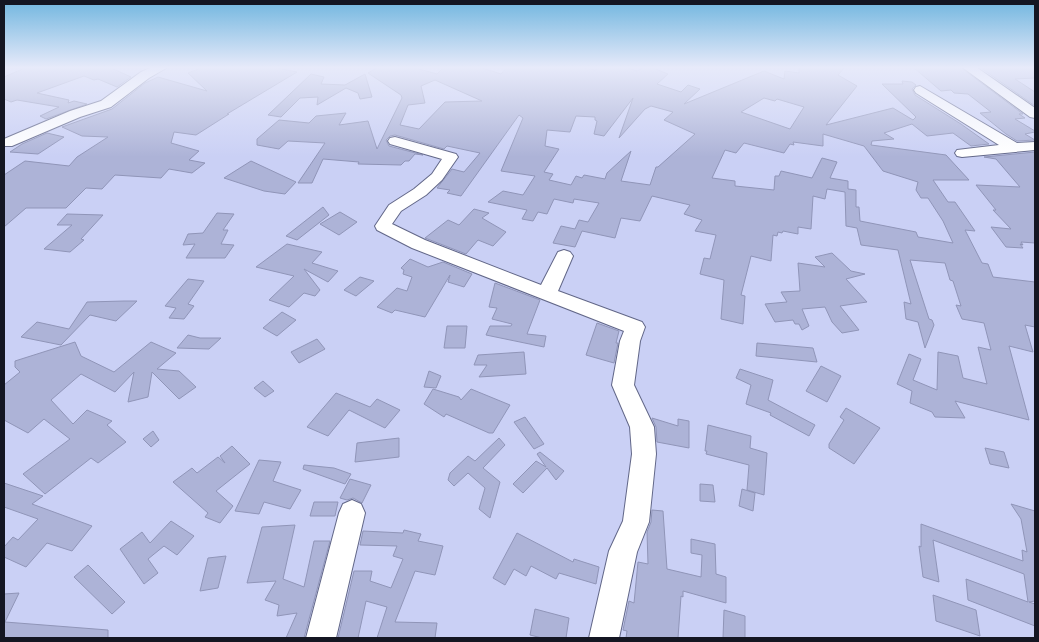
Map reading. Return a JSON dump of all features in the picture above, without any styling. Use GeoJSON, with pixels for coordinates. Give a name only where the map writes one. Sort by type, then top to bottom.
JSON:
{"type":"FeatureCollection","features":[{"type":"Feature","properties":{"kind":"street"},"geometry":{"type":"LineString","coordinates":[[7,143],[75,114],[106,104],[116,97]]}},
{"type":"Feature","properties":{"kind":"street"},"geometry":{"type":"LineString","coordinates":[[931,97],[1014,148]]}},
{"type":"Feature","properties":{"kind":"street"},"geometry":{"type":"LineString","coordinates":[[1011,97],[1035,114]]}},
{"type":"Feature","properties":{"kind":"street"},"geometry":{"type":"LineString","coordinates":[[395,141],[451,157],[437,177],[420,192],[395,208],[383,226],[406,239],[494,275],[635,327],[630,341],[623,385],[642,427],[644,454],[636,522],[623,552],[604,638]]}},
{"type":"Feature","properties":{"kind":"street"},"geometry":{"type":"LineString","coordinates":[[962,153],[1035,146]]}},
{"type":"Feature","properties":{"kind":"street"},"geometry":{"type":"LineString","coordinates":[[547,293],[564,256]]}},
{"type":"Feature","properties":{"kind":"street"},"geometry":{"type":"LineString","coordinates":[[322,638],[352,513]]}},
{"type":"Feature","properties":{"kind":"building"},"geometry":{"type":"Polygon","coordinates":[[[4,97],[55,97],[69,100],[68,103],[74,101],[87,104],[46,119],[40,116],[59,107],[17,100],[11,102],[4,99],[4,97]]]}},
{"type":"Feature","properties":{"kind":"building"},"geometry":{"type":"Polygon","coordinates":[[[127,97],[255,97],[196,135],[174,132],[171,143],[199,151],[189,160],[205,163],[192,173],[169,169],[161,178],[115,175],[102,189],[86,188],[66,208],[26,208],[4,227],[4,175],[25,161],[69,166],[77,157],[108,137],[82,136],[62,127],[112,109],[127,97]]]}},
{"type":"Feature","properties":{"kind":"building"},"geometry":{"type":"Polygon","coordinates":[[[287,97],[331,97],[317,105],[318,97],[300,98],[281,117],[268,115],[287,97]]]}},
{"type":"Feature","properties":{"kind":"building"},"geometry":{"type":"Polygon","coordinates":[[[424,97],[425,103],[408,105],[400,125],[419,129],[445,102],[482,101],[473,97],[692,97],[684,104],[701,97],[848,97],[826,125],[893,108],[913,120],[916,117],[895,97],[918,97],[989,144],[971,146],[953,133],[927,136],[912,124],[884,133],[894,139],[872,141],[871,145],[946,155],[969,180],[933,180],[948,202],[955,202],[975,231],[965,230],[982,263],[988,264],[993,277],[1035,282],[1035,327],[1025,325],[1033,352],[1009,346],[1029,420],[955,401],[965,418],[935,417],[932,412],[910,403],[912,391],[897,384],[909,354],[921,359],[913,380],[937,390],[938,352],[958,356],[963,378],[987,384],[978,347],[991,350],[984,323],[962,319],[956,305],[961,306],[945,263],[910,260],[929,319],[932,320],[934,325],[925,348],[918,322],[906,319],[904,302],[911,304],[898,250],[861,245],[857,228],[846,226],[845,192],[827,189],[825,199],[813,196],[811,229],[798,227],[798,234],[783,231],[782,233],[778,232],[777,236],[773,235],[771,261],[751,256],[741,295],[745,296],[743,324],[721,319],[724,280],[700,274],[704,258],[710,259],[716,235],[695,231],[702,220],[684,214],[690,205],[652,196],[640,221],[621,218],[615,238],[582,231],[575,247],[553,243],[561,226],[575,229],[579,220],[588,222],[599,203],[574,199],[573,203],[554,199],[547,214],[538,212],[533,221],[522,219],[527,210],[488,202],[503,191],[523,195],[535,176],[501,171],[523,118],[519,115],[461,196],[447,193],[450,190],[437,188],[452,169],[464,172],[480,153],[447,146],[444,149],[395,135],[390,136],[386,140],[389,146],[423,155],[415,154],[409,161],[405,161],[401,165],[358,164],[359,162],[323,159],[312,183],[298,183],[325,143],[288,141],[279,149],[257,145],[257,139],[279,120],[309,123],[316,116],[346,113],[339,125],[368,121],[377,149],[402,98],[424,97]],[[633,98],[604,136],[594,134],[597,121],[595,117],[576,116],[570,132],[547,130],[545,146],[559,149],[544,172],[553,174],[549,180],[571,185],[576,176],[582,178],[584,175],[605,179],[607,173],[631,151],[621,181],[650,185],[656,167],[695,134],[664,120],[673,112],[651,106],[645,109],[619,138],[633,98]],[[764,98],[741,112],[790,129],[804,107],[777,99],[775,101],[764,98]],[[823,134],[823,146],[793,142],[794,145],[790,144],[784,153],[744,143],[736,153],[725,150],[712,178],[735,181],[735,186],[774,190],[775,176],[779,176],[781,171],[812,178],[822,158],[837,162],[830,178],[848,181],[848,189],[856,190],[856,207],[859,207],[860,221],[916,232],[918,237],[953,243],[943,221],[928,198],[921,198],[916,190],[918,182],[883,171],[864,146],[823,134]]]}},
{"type":"Feature","properties":{"kind":"building"},"geometry":{"type":"Polygon","coordinates":[[[972,97],[1000,97],[1023,114],[1019,114],[1025,118],[1015,119],[1035,131],[1025,134],[1035,140],[1017,141],[980,113],[991,112],[972,97]]]}},
{"type":"Feature","properties":{"kind":"building"},"geometry":{"type":"Polygon","coordinates":[[[1022,97],[1035,97],[1035,106],[1022,97]]]}},
{"type":"Feature","properties":{"kind":"building"},"geometry":{"type":"Polygon","coordinates":[[[47,133],[64,137],[38,154],[10,152],[22,144],[47,133]]]}},
{"type":"Feature","properties":{"kind":"building"},"geometry":{"type":"Polygon","coordinates":[[[1035,152],[1035,243],[1021,242],[1023,245],[1020,244],[1023,248],[1006,247],[991,227],[1011,229],[993,210],[996,210],[976,185],[1020,187],[996,159],[984,157],[1035,152]]]}},
{"type":"Feature","properties":{"kind":"building"},"geometry":{"type":"Polygon","coordinates":[[[251,161],[296,182],[285,194],[264,191],[224,178],[251,161]]]}},
{"type":"Feature","properties":{"kind":"building"},"geometry":{"type":"Polygon","coordinates":[[[323,207],[329,215],[297,240],[286,236],[323,207]]]}},
{"type":"Feature","properties":{"kind":"building"},"geometry":{"type":"Polygon","coordinates":[[[474,209],[489,213],[482,218],[506,232],[493,246],[478,240],[466,254],[425,238],[448,220],[459,225],[474,209]]]}},
{"type":"Feature","properties":{"kind":"building"},"geometry":{"type":"Polygon","coordinates":[[[340,212],[357,222],[339,235],[320,224],[340,212]]]}},
{"type":"Feature","properties":{"kind":"building"},"geometry":{"type":"Polygon","coordinates":[[[217,213],[234,214],[223,230],[228,230],[221,244],[234,245],[225,258],[186,258],[195,244],[183,245],[188,234],[203,233],[217,213]]]}},
{"type":"Feature","properties":{"kind":"building"},"geometry":{"type":"Polygon","coordinates":[[[67,214],[103,215],[81,239],[84,240],[70,252],[44,249],[72,225],[57,225],[67,214]]]}},
{"type":"Feature","properties":{"kind":"building"},"geometry":{"type":"Polygon","coordinates":[[[287,244],[322,252],[312,263],[338,271],[328,282],[304,269],[320,290],[315,296],[304,293],[289,307],[269,300],[294,276],[256,267],[287,244]]]}},
{"type":"Feature","properties":{"kind":"building"},"geometry":{"type":"Polygon","coordinates":[[[832,253],[851,271],[865,274],[846,279],[867,302],[840,306],[859,330],[842,333],[832,322],[825,307],[802,309],[809,326],[802,330],[799,324],[795,324],[793,320],[775,322],[765,304],[787,302],[781,292],[800,291],[798,263],[825,267],[815,257],[832,253]]]}},
{"type":"Feature","properties":{"kind":"building"},"geometry":{"type":"Polygon","coordinates":[[[410,259],[428,267],[443,262],[472,274],[464,287],[448,282],[450,275],[425,317],[395,310],[392,313],[377,307],[397,288],[407,291],[412,277],[403,274],[404,270],[401,268],[410,259]]]}},
{"type":"Feature","properties":{"kind":"building"},"geometry":{"type":"Polygon","coordinates":[[[360,277],[374,281],[356,296],[344,290],[360,277]]]}},
{"type":"Feature","properties":{"kind":"building"},"geometry":{"type":"Polygon","coordinates":[[[188,279],[204,281],[188,304],[194,306],[184,319],[169,318],[176,308],[165,306],[188,279]]]}},
{"type":"Feature","properties":{"kind":"building"},"geometry":{"type":"Polygon","coordinates":[[[495,283],[540,300],[527,334],[546,336],[544,347],[486,335],[490,326],[511,326],[512,324],[492,319],[497,308],[489,307],[495,283]]]}},
{"type":"Feature","properties":{"kind":"building"},"geometry":{"type":"Polygon","coordinates":[[[137,301],[116,321],[90,315],[61,345],[21,337],[37,322],[69,329],[87,302],[137,301]]]}},
{"type":"Feature","properties":{"kind":"building"},"geometry":{"type":"Polygon","coordinates":[[[282,312],[296,320],[277,336],[263,328],[282,312]]]}},
{"type":"Feature","properties":{"kind":"building"},"geometry":{"type":"Polygon","coordinates":[[[597,323],[619,331],[614,363],[586,355],[597,323]]]}},
{"type":"Feature","properties":{"kind":"building"},"geometry":{"type":"Polygon","coordinates":[[[447,326],[467,326],[465,348],[444,348],[447,326]]]}},
{"type":"Feature","properties":{"kind":"building"},"geometry":{"type":"Polygon","coordinates":[[[188,335],[200,338],[221,338],[209,349],[177,348],[188,335]]]}},
{"type":"Feature","properties":{"kind":"building"},"geometry":{"type":"Polygon","coordinates":[[[317,339],[325,349],[299,363],[291,352],[317,339]]]}},
{"type":"Feature","properties":{"kind":"building"},"geometry":{"type":"Polygon","coordinates":[[[75,342],[81,356],[114,372],[151,342],[176,353],[157,369],[179,371],[196,387],[179,399],[152,372],[148,397],[128,402],[134,372],[115,392],[81,374],[51,400],[73,424],[87,410],[112,421],[107,425],[126,442],[98,463],[91,458],[45,494],[23,474],[70,439],[44,419],[28,433],[4,420],[4,385],[20,372],[15,367],[15,361],[75,342]]]}},
{"type":"Feature","properties":{"kind":"building"},"geometry":{"type":"Polygon","coordinates":[[[757,343],[813,348],[817,362],[756,356],[757,343]]]}},
{"type":"Feature","properties":{"kind":"building"},"geometry":{"type":"Polygon","coordinates":[[[524,352],[526,374],[479,377],[487,365],[474,365],[478,355],[524,352]]]}},
{"type":"Feature","properties":{"kind":"building"},"geometry":{"type":"Polygon","coordinates":[[[821,366],[841,376],[827,402],[806,391],[821,366]]]}},
{"type":"Feature","properties":{"kind":"building"},"geometry":{"type":"Polygon","coordinates":[[[740,369],[773,380],[768,400],[815,425],[809,436],[770,415],[771,413],[746,404],[751,385],[736,378],[740,369]]]}},
{"type":"Feature","properties":{"kind":"building"},"geometry":{"type":"Polygon","coordinates":[[[429,371],[441,376],[436,388],[424,387],[429,371]]]}},
{"type":"Feature","properties":{"kind":"building"},"geometry":{"type":"Polygon","coordinates":[[[263,381],[274,391],[265,397],[254,388],[263,381]]]}},
{"type":"Feature","properties":{"kind":"building"},"geometry":{"type":"Polygon","coordinates":[[[433,389],[459,397],[461,400],[471,389],[510,405],[493,433],[489,433],[446,414],[444,417],[424,404],[433,389]]]}},
{"type":"Feature","properties":{"kind":"building"},"geometry":{"type":"Polygon","coordinates":[[[336,393],[370,407],[377,399],[400,410],[385,428],[349,410],[328,436],[307,427],[336,393]]]}},
{"type":"Feature","properties":{"kind":"building"},"geometry":{"type":"Polygon","coordinates":[[[846,408],[880,428],[854,464],[829,448],[829,444],[844,420],[840,417],[846,408]]]}},
{"type":"Feature","properties":{"kind":"building"},"geometry":{"type":"Polygon","coordinates":[[[525,417],[544,444],[534,449],[514,422],[525,417]]]}},
{"type":"Feature","properties":{"kind":"building"},"geometry":{"type":"Polygon","coordinates":[[[652,418],[678,426],[678,419],[689,421],[689,448],[657,442],[656,427],[652,418]]]}},
{"type":"Feature","properties":{"kind":"building"},"geometry":{"type":"Polygon","coordinates":[[[708,425],[751,436],[750,448],[767,453],[764,495],[747,490],[749,465],[706,454],[708,425]]]}},
{"type":"Feature","properties":{"kind":"building"},"geometry":{"type":"Polygon","coordinates":[[[153,431],[159,440],[151,447],[143,439],[153,431]]]}},
{"type":"Feature","properties":{"kind":"building"},"geometry":{"type":"Polygon","coordinates":[[[399,438],[399,457],[355,462],[357,443],[399,438]]]}},
{"type":"Feature","properties":{"kind":"building"},"geometry":{"type":"Polygon","coordinates":[[[499,438],[505,445],[483,468],[500,482],[490,518],[479,509],[485,488],[468,473],[454,486],[448,480],[450,473],[468,456],[475,461],[499,438]]]}},
{"type":"Feature","properties":{"kind":"building"},"geometry":{"type":"Polygon","coordinates":[[[232,446],[250,464],[216,491],[233,506],[220,523],[205,517],[208,513],[173,482],[192,468],[197,473],[218,457],[225,463],[220,456],[232,446]]]}},
{"type":"Feature","properties":{"kind":"building"},"geometry":{"type":"Polygon","coordinates":[[[985,448],[1004,452],[1009,468],[990,464],[985,448]]]}},
{"type":"Feature","properties":{"kind":"building"},"geometry":{"type":"Polygon","coordinates":[[[540,452],[564,471],[556,480],[547,468],[523,493],[513,484],[536,461],[546,467],[537,454],[540,452]]]}},
{"type":"Feature","properties":{"kind":"building"},"geometry":{"type":"Polygon","coordinates":[[[259,460],[281,462],[273,481],[301,490],[290,509],[264,502],[259,514],[235,511],[259,460]]]}},
{"type":"Feature","properties":{"kind":"building"},"geometry":{"type":"Polygon","coordinates":[[[304,465],[334,468],[351,474],[345,484],[303,469],[304,465]]]}},
{"type":"Feature","properties":{"kind":"building"},"geometry":{"type":"Polygon","coordinates":[[[350,479],[371,485],[362,503],[353,498],[347,500],[340,498],[350,479]]]}},
{"type":"Feature","properties":{"kind":"building"},"geometry":{"type":"Polygon","coordinates":[[[4,483],[43,496],[32,504],[92,526],[72,551],[47,543],[26,567],[4,557],[4,547],[13,537],[18,540],[38,519],[4,507],[4,483]]]}},
{"type":"Feature","properties":{"kind":"building"},"geometry":{"type":"Polygon","coordinates":[[[700,484],[713,485],[715,502],[700,501],[700,484]]]}},
{"type":"Feature","properties":{"kind":"building"},"geometry":{"type":"Polygon","coordinates":[[[742,489],[755,493],[753,511],[739,506],[742,489]]]}},
{"type":"Feature","properties":{"kind":"building"},"geometry":{"type":"Polygon","coordinates":[[[314,502],[338,502],[335,516],[310,516],[314,502]]]}},
{"type":"Feature","properties":{"kind":"building"},"geometry":{"type":"Polygon","coordinates":[[[1011,504],[1035,511],[1035,601],[1029,602],[1035,604],[1035,626],[968,600],[966,579],[1028,602],[1024,574],[933,540],[939,582],[923,577],[919,546],[921,547],[921,524],[1023,561],[1022,550],[1027,552],[1021,519],[1011,504]]]}},
{"type":"Feature","properties":{"kind":"building"},"geometry":{"type":"Polygon","coordinates":[[[652,510],[663,511],[667,569],[701,577],[702,555],[691,553],[691,539],[715,544],[716,574],[726,577],[726,603],[683,591],[678,638],[626,638],[627,631],[623,630],[629,601],[634,603],[638,562],[648,564],[647,532],[651,522],[652,510]]]}},
{"type":"Feature","properties":{"kind":"building"},"geometry":{"type":"Polygon","coordinates":[[[171,521],[194,536],[177,555],[164,546],[148,559],[158,573],[144,584],[120,549],[142,532],[150,543],[171,521]]]}},
{"type":"Feature","properties":{"kind":"building"},"geometry":{"type":"Polygon","coordinates":[[[295,525],[283,579],[304,587],[314,541],[330,541],[304,638],[286,638],[297,613],[277,616],[279,605],[265,600],[276,581],[247,583],[262,527],[295,525]]]}},
{"type":"Feature","properties":{"kind":"building"},"geometry":{"type":"Polygon","coordinates":[[[404,530],[421,534],[418,541],[443,546],[435,575],[415,571],[395,622],[437,623],[435,638],[377,638],[387,607],[366,601],[358,638],[338,638],[354,571],[372,571],[370,581],[391,588],[403,559],[393,556],[397,546],[360,545],[363,531],[403,533],[404,530]]]}},
{"type":"Feature","properties":{"kind":"building"},"geometry":{"type":"Polygon","coordinates":[[[517,533],[573,562],[574,559],[599,567],[596,584],[559,573],[556,579],[531,566],[526,576],[514,569],[505,585],[493,578],[517,533]]]}},
{"type":"Feature","properties":{"kind":"building"},"geometry":{"type":"Polygon","coordinates":[[[226,556],[218,588],[200,591],[208,558],[226,556]]]}},
{"type":"Feature","properties":{"kind":"building"},"geometry":{"type":"Polygon","coordinates":[[[88,565],[125,602],[112,614],[74,577],[88,565]]]}},
{"type":"Feature","properties":{"kind":"building"},"geometry":{"type":"Polygon","coordinates":[[[19,593],[5,622],[108,630],[108,638],[4,638],[4,594],[19,593]]]}},
{"type":"Feature","properties":{"kind":"building"},"geometry":{"type":"Polygon","coordinates":[[[933,595],[976,610],[980,636],[936,621],[933,595]]]}},
{"type":"Feature","properties":{"kind":"building"},"geometry":{"type":"Polygon","coordinates":[[[535,609],[569,618],[566,638],[542,638],[530,635],[535,609]]]}},
{"type":"Feature","properties":{"kind":"building"},"geometry":{"type":"Polygon","coordinates":[[[724,610],[745,616],[745,638],[723,638],[724,610]]]}}]}
